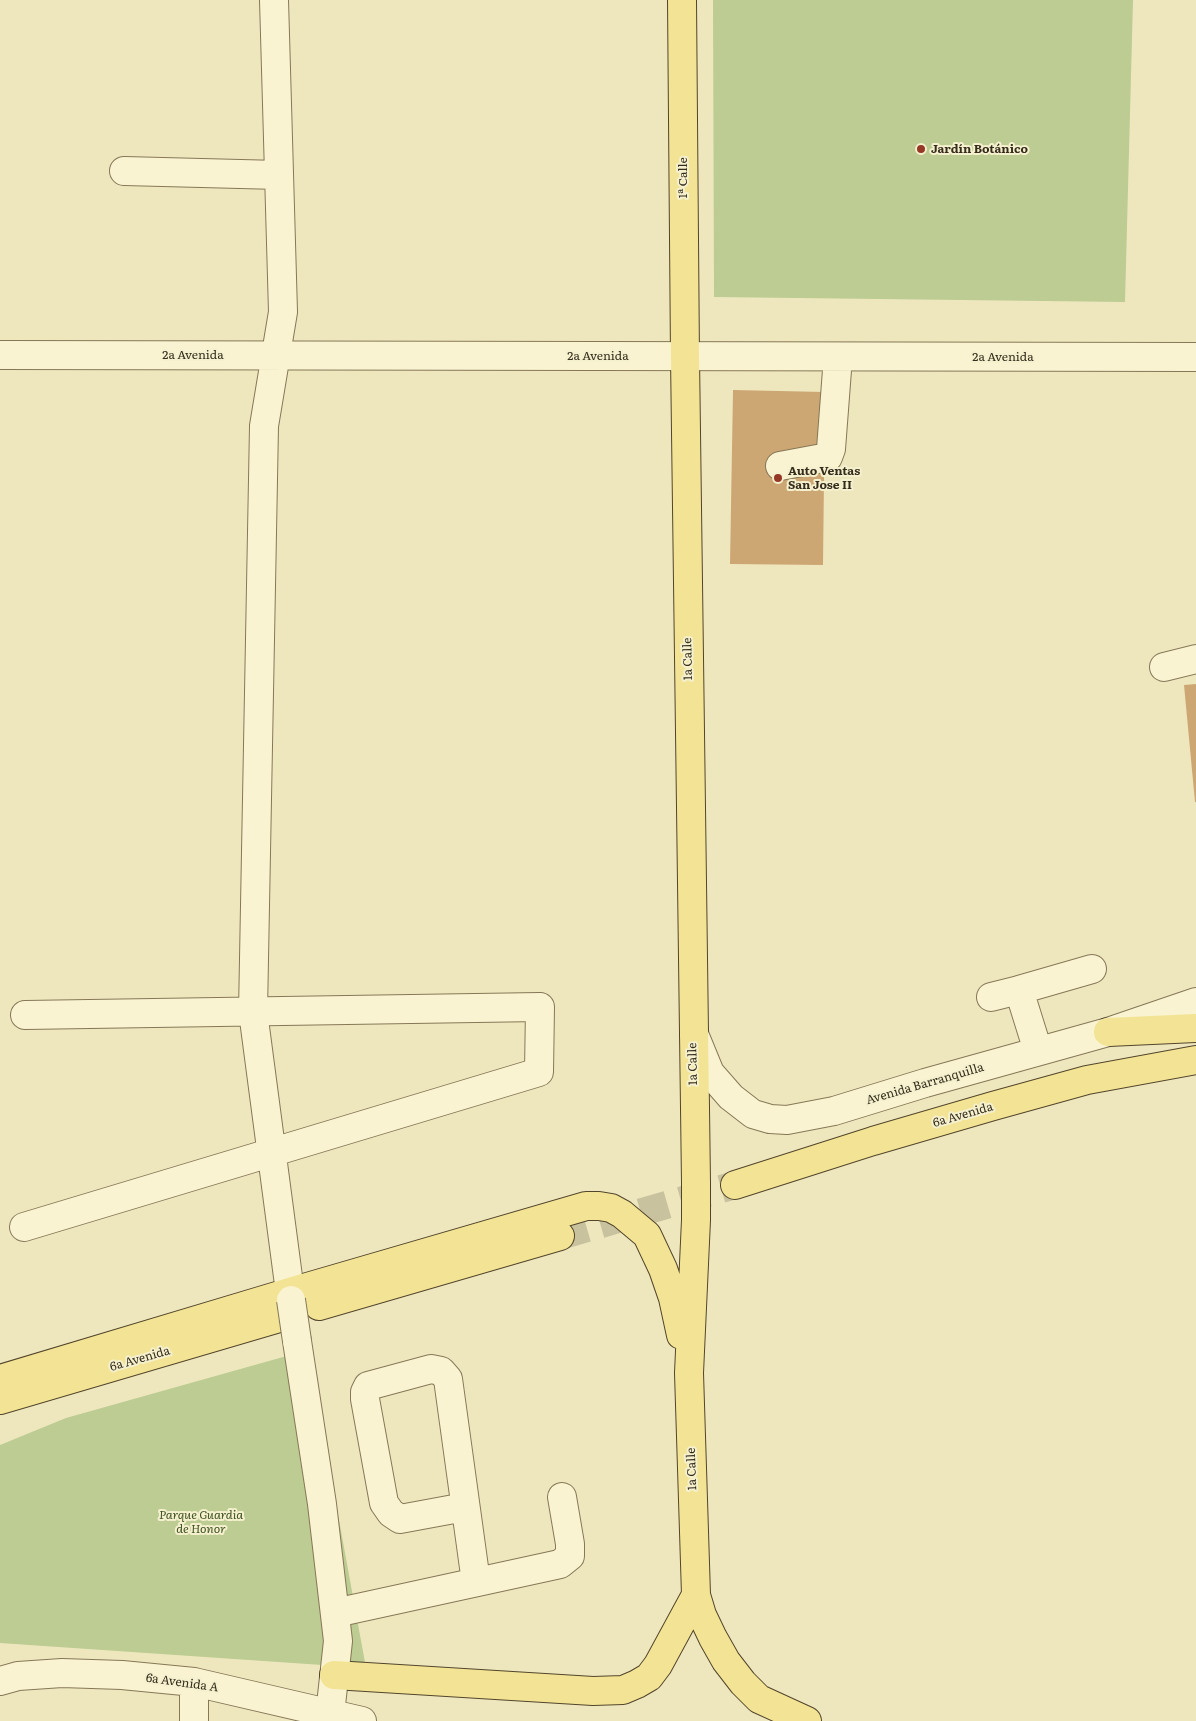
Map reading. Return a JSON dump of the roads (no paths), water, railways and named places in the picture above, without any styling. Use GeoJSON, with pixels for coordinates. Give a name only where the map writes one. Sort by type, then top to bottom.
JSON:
{"type":"FeatureCollection","features":[{"type":"Feature","properties":{"kind":"main road","name":"1ª Calle"},"geometry":{"type":"LineString","coordinates":[[682,0],[685,356]]}},
{"type":"Feature","properties":{"kind":"main road","name":"1a Calle"},"geometry":{"type":"LineString","coordinates":[[685,356],[696,1220],[689,1373],[696,1595],[702,1615],[713,1638],[726,1661],[743,1683],[759,1699],[807,1721]]}},
{"type":"Feature","properties":{"kind":"main road"},"geometry":{"type":"LineString","coordinates":[[1108,1032],[1196,1028]]}},
{"type":"Feature","properties":{"kind":"main road","name":"6a Avenida"},"geometry":{"type":"LineString","coordinates":[[735,1185],[873,1141],[1087,1080],[1196,1060]]}},
{"type":"Feature","properties":{"kind":"main road"},"geometry":{"type":"LineString","coordinates":[[0,1379],[287,1303],[586,1206],[610,1208],[622,1214],[647,1235],[673,1298],[689,1373]]}},
{"type":"Feature","properties":{"kind":"main road"},"geometry":{"type":"LineString","coordinates":[[319,1306],[560,1236]]}},
{"type":"Feature","properties":{"kind":"main road","name":"6a Avenida"},"geometry":{"type":"LineString","coordinates":[[0,1400],[287,1303]]}},
{"type":"Feature","properties":{"kind":"main road"},"geometry":{"type":"LineString","coordinates":[[0,1405],[27,1392]]}},
{"type":"Feature","properties":{"kind":"main road"},"geometry":{"type":"LineString","coordinates":[[334,1675],[593,1691],[624,1690],[649,1676],[658,1665],[696,1595]]}},
{"type":"Feature","properties":{"kind":"street"},"geometry":{"type":"LineString","coordinates":[[274,0],[283,312],[264,426],[253,1012],[272,1152],[287,1303],[299,1352],[322,1504],[338,1641],[330,1714]]}},
{"type":"Feature","properties":{"kind":"street"},"geometry":{"type":"LineString","coordinates":[[124,171],[279,175]]}},
{"type":"Feature","properties":{"kind":"street","name":"2a Avenida"},"geometry":{"type":"LineString","coordinates":[[0,355],[1196,357]]}},
{"type":"Feature","properties":{"kind":"street"},"geometry":{"type":"LineString","coordinates":[[780,466],[828,457],[832,449],[838,357]]}},
{"type":"Feature","properties":{"kind":"street"},"geometry":{"type":"LineString","coordinates":[[1164,667],[1196,659]]}},
{"type":"Feature","properties":{"kind":"street"},"geometry":{"type":"LineString","coordinates":[[991,997],[1092,970]]}},
{"type":"Feature","properties":{"kind":"street"},"geometry":{"type":"LineString","coordinates":[[1020,990],[1038,1051]]}},
{"type":"Feature","properties":{"kind":"street","name":"Avenida Barranquilla"},"geometry":{"type":"LineString","coordinates":[[693,1030],[710,1073],[731,1096],[753,1114],[770,1119],[787,1120],[834,1111],[1108,1032],[1196,1002]]}},
{"type":"Feature","properties":{"kind":"street"},"geometry":{"type":"LineString","coordinates":[[24,1015],[540,1007],[539,1072],[24,1227]]}},
{"type":"Feature","properties":{"kind":"street"},"geometry":{"type":"LineString","coordinates":[[465,1507],[400,1519],[391,1513],[384,1503],[365,1399],[365,1392],[368,1386],[431,1369],[441,1371],[448,1379],[476,1582]]}},
{"type":"Feature","properties":{"kind":"street"},"geometry":{"type":"LineString","coordinates":[[334,1613],[560,1564],[570,1556],[570,1544],[562,1498]]}},
{"type":"Feature","properties":{"kind":"street","name":"6a Avenida A"},"geometry":{"type":"LineString","coordinates":[[0,1681],[18,1676],[62,1673],[122,1675],[194,1682],[362,1721]]}},
{"type":"Feature","properties":{"kind":"street"},"geometry":{"type":"LineString","coordinates":[[194,1682],[194,1721]]}},
{"type":"Feature","properties":{"kind":"tunnel"},"geometry":{"type":"LineString","coordinates":[[560,1236],[735,1185]]}},
{"type":"Feature","properties":{"kind":"place","name":"Jardín Botánico"},"geometry":{"type":"Point","coordinates":[921,149]}},
{"type":"Feature","properties":{"kind":"place","name":"Auto Ventas San Jose II"},"geometry":{"type":"Point","coordinates":[778,478]}},
{"type":"Feature","properties":{"kind":"park label","name":"Parque Guardia de Honor"},"geometry":{"type":"Point","coordinates":[201,1522]}}]}
